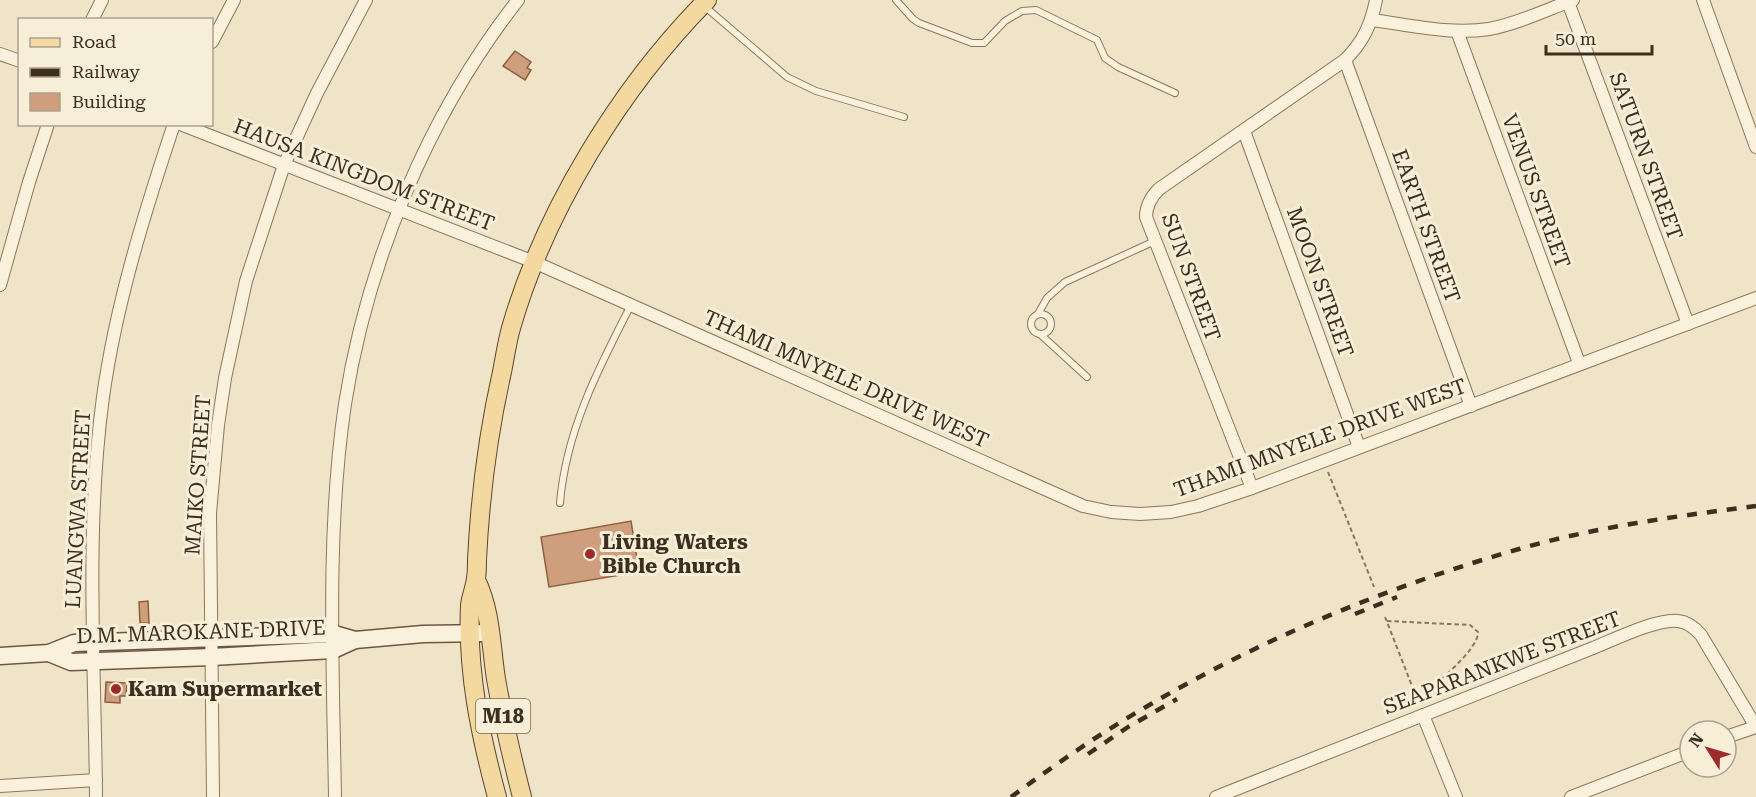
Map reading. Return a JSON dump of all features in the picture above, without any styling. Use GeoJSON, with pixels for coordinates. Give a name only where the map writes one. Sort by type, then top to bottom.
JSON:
{"type":"FeatureCollection","features":[{"type":"Feature","properties":{"kind":"main road"},"geometry":{"type":"LineString","coordinates":[[470,634],[471,596],[476,580],[479,519],[490,426],[511,328],[534,262],[558,211],[605,127],[650,66],[705,2]]}},
{"type":"Feature","properties":{"kind":"main road"},"geometry":{"type":"LineString","coordinates":[[476,580],[483,594],[489,633]]}},
{"type":"Feature","properties":{"kind":"main road","name":"D.M. MAROKANE DRIVE"},"geometry":{"type":"LineString","coordinates":[[49,652],[71,662],[212,657],[423,634],[489,633]]}},
{"type":"Feature","properties":{"kind":"main road","name":"M18"},"geometry":{"type":"LineString","coordinates":[[489,633],[511,756],[522,797]]}},
{"type":"Feature","properties":{"kind":"main road","name":"M18"},"geometry":{"type":"LineString","coordinates":[[470,634],[472,683],[482,742],[497,797]]}},
{"type":"Feature","properties":{"kind":"main road","name":"D.M. MAROKANE DRIVE"},"geometry":{"type":"LineString","coordinates":[[0,656],[49,652],[74,643],[211,638],[334,642]]}},
{"type":"Feature","properties":{"kind":"street"},"geometry":{"type":"LineString","coordinates":[[93,18],[102,0]]}},
{"type":"Feature","properties":{"kind":"street"},"geometry":{"type":"LineString","coordinates":[[213,40],[234,0]]}},
{"type":"Feature","properties":{"kind":"street","name":"MAIKO STREET"},"geometry":{"type":"LineString","coordinates":[[213,797],[210,513],[225,378],[246,281],[284,165],[317,93],[366,0]]}},
{"type":"Feature","properties":{"kind":"street"},"geometry":{"type":"LineString","coordinates":[[335,797],[335,519],[345,406],[358,336],[398,209],[436,129],[480,53],[518,0]]}},
{"type":"Feature","properties":{"kind":"street","name":"SUN STREET"},"geometry":{"type":"LineString","coordinates":[[1252,488],[1155,241],[1146,217],[1146,209],[1153,195],[1345,60],[1363,39],[1372,20],[1377,0]]}},
{"type":"Feature","properties":{"kind":"street"},"geometry":{"type":"LineString","coordinates":[[1703,0],[1756,147]]}},
{"type":"Feature","properties":{"kind":"street"},"geometry":{"type":"LineString","coordinates":[[1372,20],[1457,31],[1491,29],[1571,1]]}},
{"type":"Feature","properties":{"kind":"street","name":"SATURN STREET"},"geometry":{"type":"LineString","coordinates":[[1571,1],[1688,324]]}},
{"type":"Feature","properties":{"kind":"street","name":"VENUS STREET"},"geometry":{"type":"LineString","coordinates":[[1457,31],[1579,363]]}},
{"type":"Feature","properties":{"kind":"street"},"geometry":{"type":"LineString","coordinates":[[0,54],[18,60]]}},
{"type":"Feature","properties":{"kind":"street","name":"EARTH STREET"},"geometry":{"type":"LineString","coordinates":[[1345,60],[1470,406]]}},
{"type":"Feature","properties":{"kind":"street"},"geometry":{"type":"LineString","coordinates":[[0,285],[47,126]]}},
{"type":"Feature","properties":{"kind":"street","name":"LUANGWA STREET"},"geometry":{"type":"LineString","coordinates":[[96,797],[92,643],[95,486],[104,396],[119,308],[144,216],[173,126]]}},
{"type":"Feature","properties":{"kind":"street","name":"HAUSA KINGDOM STREET"},"geometry":{"type":"LineString","coordinates":[[185,126],[534,262]]}},
{"type":"Feature","properties":{"kind":"street","name":"MOON STREET"},"geometry":{"type":"LineString","coordinates":[[1244,131],[1359,447]]}},
{"type":"Feature","properties":{"kind":"street","name":"THAMI MNYELE DRIVE WEST"},"geometry":{"type":"LineString","coordinates":[[534,262],[1083,506],[1131,513],[1171,512],[1198,506],[1252,488],[1756,298]]}},
{"type":"Feature","properties":{"kind":"street","name":"SEAPARANKWE STREET"},"geometry":{"type":"LineString","coordinates":[[1216,797],[1654,624],[1679,621],[1695,628],[1707,643],[1756,727]]}},
{"type":"Feature","properties":{"kind":"street"},"geometry":{"type":"LineString","coordinates":[[1423,715],[1456,797]]}},
{"type":"Feature","properties":{"kind":"street"},"geometry":{"type":"LineString","coordinates":[[1738,733],[1756,727]]}},
{"type":"Feature","properties":{"kind":"street"},"geometry":{"type":"LineString","coordinates":[[1571,797],[1678,756]]}},
{"type":"Feature","properties":{"kind":"street"},"geometry":{"type":"LineString","coordinates":[[0,786],[96,780]]}},
{"type":"Feature","properties":{"kind":"lane"},"geometry":{"type":"LineString","coordinates":[[896,0],[913,19],[972,43],[984,43],[1005,21],[1022,11],[1036,10],[1097,40],[1105,58],[1118,67],[1175,93]]}},
{"type":"Feature","properties":{"kind":"lane"},"geometry":{"type":"LineString","coordinates":[[705,2],[786,77],[816,92],[904,117]]}},
{"type":"Feature","properties":{"kind":"lane"},"geometry":{"type":"LineString","coordinates":[[1087,377],[1040,334],[1032,330],[1031,320],[1038,314],[1047,298],[1065,282],[1155,241]]}},
{"type":"Feature","properties":{"kind":"lane"},"geometry":{"type":"LineString","coordinates":[[560,503],[562,474],[580,412],[631,305]]}},
{"type":"Feature","properties":{"kind":"lane"},"geometry":{"type":"LineString","coordinates":[[1038,314],[1047,317],[1050,321],[1048,330],[1040,334]]}},
{"type":"Feature","properties":{"kind":"path"},"geometry":{"type":"LineString","coordinates":[[1323,461],[1374,587]]}},
{"type":"Feature","properties":{"kind":"path"},"geometry":{"type":"LineString","coordinates":[[1385,617],[1414,692]]}},
{"type":"Feature","properties":{"kind":"path"},"geometry":{"type":"LineString","coordinates":[[1387,621],[1470,625],[1478,632],[1477,643],[1417,700]]}},
{"type":"Feature","properties":{"kind":"building"},"geometry":{"type":"Polygon","coordinates":[[[515,51],[531,62],[527,68],[531,70],[525,80],[503,66],[515,51]]]}},
{"type":"Feature","properties":{"kind":"building","name":"Living Waters Bible Church"},"geometry":{"type":"Polygon","coordinates":[[[631,521],[639,572],[549,587],[541,537],[631,521]]]}},
{"type":"Feature","properties":{"kind":"building"},"geometry":{"type":"Polygon","coordinates":[[[148,601],[149,623],[140,623],[139,602],[148,601]]]}},
{"type":"Feature","properties":{"kind":"building","name":"Kam Supermarket"},"geometry":{"type":"Polygon","coordinates":[[[106,682],[127,683],[126,696],[120,696],[120,703],[105,702],[106,682]]]}},
{"type":"Feature","properties":{"kind":"railway"},"geometry":{"type":"LineString","coordinates":[[1011,797],[1097,737],[1195,680],[1284,635],[1376,597],[1423,579],[1519,549],[1577,534],[1756,506]]}},
{"type":"Feature","properties":{"kind":"railway"},"geometry":{"type":"LineString","coordinates":[[1355,614],[1397,597]]}},
{"type":"Feature","properties":{"kind":"railway"},"geometry":{"type":"LineString","coordinates":[[1088,754],[1128,727],[1177,699]]}},
{"type":"Feature","properties":{"kind":"place","name":"Living Waters Bible Church"},"geometry":{"type":"Point","coordinates":[590,554]}},
{"type":"Feature","properties":{"kind":"place","name":"Kam Supermarket"},"geometry":{"type":"Point","coordinates":[116,689]}}]}
